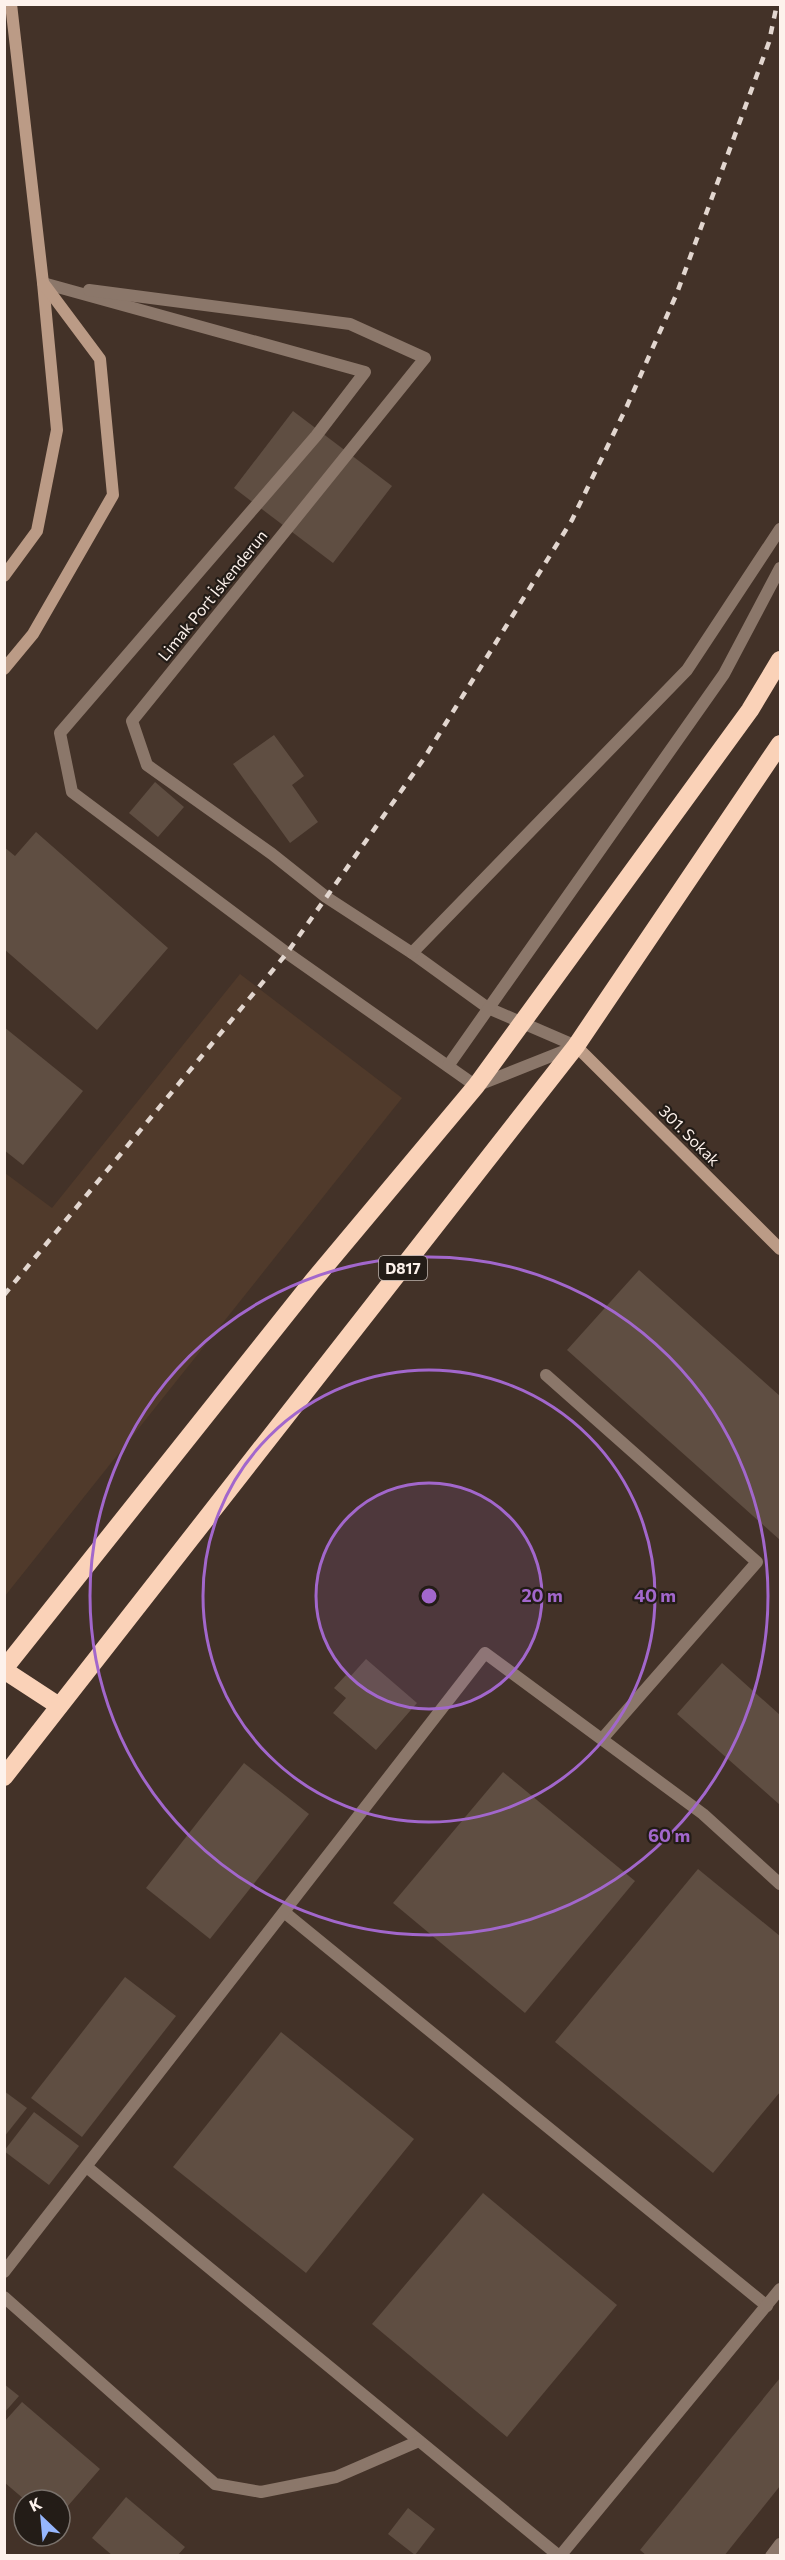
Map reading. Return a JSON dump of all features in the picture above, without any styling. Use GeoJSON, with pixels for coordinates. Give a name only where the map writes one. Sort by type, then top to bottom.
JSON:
{"type":"FeatureCollection","features":[{"type":"Feature","properties":{"kind":"highway"},"geometry":{"type":"LineString","coordinates":[[59,1706],[4,1670],[312,1282],[476,1086],[750,710],[780,660]]}},
{"type":"Feature","properties":{"kind":"highway","name":"D817"},"geometry":{"type":"LineString","coordinates":[[4,1777],[576,1046],[780,744]]}},
{"type":"Feature","properties":{"kind":"street"},"geometry":{"type":"LineString","coordinates":[[4,576],[37,531],[57,430],[11,4]]}},
{"type":"Feature","properties":{"kind":"street"},"geometry":{"type":"LineString","coordinates":[[4,669],[33,634],[113,495],[100,358],[43,284]]}},
{"type":"Feature","properties":{"kind":"street"},"geometry":{"type":"LineString","coordinates":[[43,284],[365,372],[316,436],[60,733],[72,792],[287,953],[476,1086],[576,1046]]}},
{"type":"Feature","properties":{"kind":"street","name":"Limak Port İskenderun"},"geometry":{"type":"LineString","coordinates":[[43,284],[350,324],[425,358],[132,722],[147,765],[272,854],[326,897],[412,953],[488,1008],[576,1046]]}},
{"type":"Feature","properties":{"kind":"street"},"geometry":{"type":"LineString","coordinates":[[412,953],[687,669],[780,530]]}},
{"type":"Feature","properties":{"kind":"street"},"geometry":{"type":"LineString","coordinates":[[448,1066],[724,674],[780,568]]}},
{"type":"Feature","properties":{"kind":"street","name":"301. Sokak"},"geometry":{"type":"LineString","coordinates":[[576,1046],[780,1249]]}},
{"type":"Feature","properties":{"kind":"street"},"geometry":{"type":"LineString","coordinates":[[546,1375],[757,1562],[602,1739]]}},
{"type":"Feature","properties":{"kind":"street"},"geometry":{"type":"LineString","coordinates":[[4,2272],[88,2168],[485,1653],[703,1814],[780,1884]]}},
{"type":"Feature","properties":{"kind":"street"},"geometry":{"type":"LineString","coordinates":[[284,1912],[767,2306]]}},
{"type":"Feature","properties":{"kind":"street"},"geometry":{"type":"LineString","coordinates":[[88,2168],[560,2556],[780,2289]]}},
{"type":"Feature","properties":{"kind":"street"},"geometry":{"type":"LineString","coordinates":[[4,2296],[215,2484],[261,2492],[336,2477],[419,2440]]}},
{"type":"Feature","properties":{"kind":"street"},"geometry":{"type":"LineString","coordinates":[[771,2556],[780,2544]]}},
{"type":"Feature","properties":{"kind":"shaded area"},"geometry":{"type":"Polygon","coordinates":[[[240,974],[402,1098],[5,1596],[5,1173],[52,1208],[240,974]]]}},
{"type":"Feature","properties":{"kind":"building"},"geometry":{"type":"Polygon","coordinates":[[[293,411],[392,486],[333,563],[234,488],[293,411]]]}},
{"type":"Feature","properties":{"kind":"building"},"geometry":{"type":"Polygon","coordinates":[[[274,735],[304,776],[292,785],[318,822],[290,843],[233,764],[274,735]]]}},
{"type":"Feature","properties":{"kind":"building"},"geometry":{"type":"Polygon","coordinates":[[[155,782],[184,807],[158,837],[129,813],[155,782]]]}},
{"type":"Feature","properties":{"kind":"building"},"geometry":{"type":"Polygon","coordinates":[[[36,832],[168,948],[97,1030],[4,949],[4,847],[15,856],[36,832]]]}},
{"type":"Feature","properties":{"kind":"building"},"geometry":{"type":"Polygon","coordinates":[[[4,1027],[83,1091],[23,1165],[4,1150],[4,1027]]]}},
{"type":"Feature","properties":{"kind":"building"},"geometry":{"type":"Polygon","coordinates":[[[639,1270],[780,1396],[780,1540],[567,1350],[639,1270]]]}},
{"type":"Feature","properties":{"kind":"building"},"geometry":{"type":"Polygon","coordinates":[[[366,1659],[417,1703],[376,1750],[333,1713],[346,1698],[334,1688],[346,1675],[349,1678],[366,1659]]]}},
{"type":"Feature","properties":{"kind":"building"},"geometry":{"type":"Polygon","coordinates":[[[722,1663],[780,1715],[780,1805],[677,1714],[722,1663]]]}},
{"type":"Feature","properties":{"kind":"building"},"geometry":{"type":"Polygon","coordinates":[[[244,1763],[309,1814],[210,1939],[146,1888],[244,1763]]]}},
{"type":"Feature","properties":{"kind":"building"},"geometry":{"type":"Polygon","coordinates":[[[503,1772],[635,1881],[525,2013],[393,1903],[503,1772]]]}},
{"type":"Feature","properties":{"kind":"building"},"geometry":{"type":"Polygon","coordinates":[[[698,1869],[780,1936],[780,2092],[713,2173],[555,2042],[698,1869]]]}},
{"type":"Feature","properties":{"kind":"building"},"geometry":{"type":"Polygon","coordinates":[[[125,1977],[176,2016],[82,2137],[31,2098],[125,1977]]]}},
{"type":"Feature","properties":{"kind":"building"},"geometry":{"type":"Polygon","coordinates":[[[281,2032],[414,2139],[306,2273],[173,2167],[281,2032]]]}},
{"type":"Feature","properties":{"kind":"building"},"geometry":{"type":"Polygon","coordinates":[[[4,2091],[27,2108],[4,2137],[4,2091]]]}},
{"type":"Feature","properties":{"kind":"building"},"geometry":{"type":"Polygon","coordinates":[[[34,2112],[79,2146],[49,2185],[4,2151],[34,2112]]]}},
{"type":"Feature","properties":{"kind":"building"},"geometry":{"type":"Polygon","coordinates":[[[483,2193],[617,2305],[507,2437],[372,2324],[483,2193]]]}},
{"type":"Feature","properties":{"kind":"building"},"geometry":{"type":"Polygon","coordinates":[[[780,2378],[780,2486],[724,2556],[647,2556],[640,2550],[780,2378]]]}},
{"type":"Feature","properties":{"kind":"building"},"geometry":{"type":"Polygon","coordinates":[[[4,2384],[19,2396],[4,2413],[4,2384]]]}},
{"type":"Feature","properties":{"kind":"building"},"geometry":{"type":"Polygon","coordinates":[[[22,2402],[100,2469],[72,2501],[72,2488],[12,2489],[4,2482],[4,2422],[22,2402]]]}},
{"type":"Feature","properties":{"kind":"building"},"geometry":{"type":"Polygon","coordinates":[[[126,2497],[185,2547],[177,2556],[113,2556],[92,2538],[126,2497]]]}},
{"type":"Feature","properties":{"kind":"building"},"geometry":{"type":"Polygon","coordinates":[[[408,2508],[435,2529],[415,2555],[388,2534],[408,2508]]]}},
{"type":"Feature","properties":{"kind":"railway"},"geometry":{"type":"LineString","coordinates":[[4,1295],[287,953],[423,760],[572,520],[627,406],[677,293],[769,42],[777,4]]}}]}
